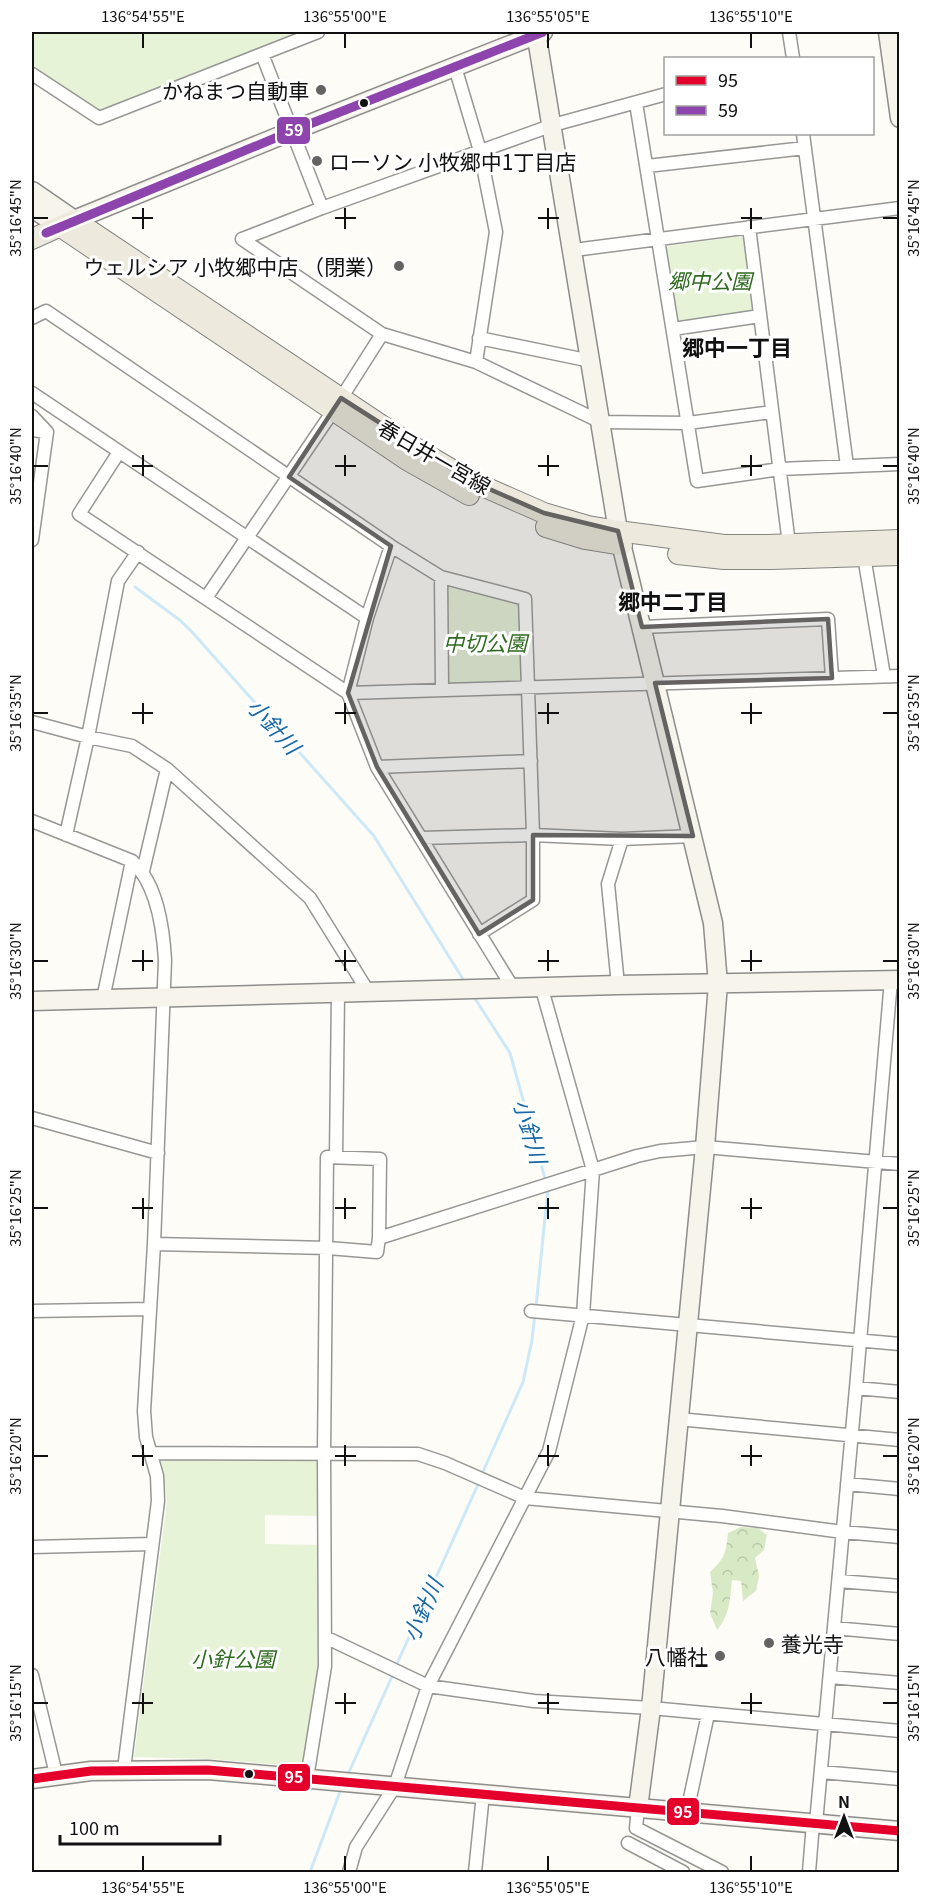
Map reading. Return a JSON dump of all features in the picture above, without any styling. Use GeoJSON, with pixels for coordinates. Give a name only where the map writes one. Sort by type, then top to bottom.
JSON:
{"type":"FeatureCollection","features":[{"type":"Feature","properties":{"kind":"main road"},"geometry":{"type":"LineString","coordinates":[[32,239],[67,224]]}},
{"type":"Feature","properties":{"kind":"main road","name":"春日井一宮線"},"geometry":{"type":"LineString","coordinates":[[67,224],[337,404],[407,460],[466,494],[536,524],[585,539],[620,538],[724,545],[900,540]]}},
{"type":"Feature","properties":{"kind":"main road","name":"春日井一宮線"},"geometry":{"type":"LineString","coordinates":[[620,538],[724,559],[900,555]]}},
{"type":"Feature","properties":{"kind":"street"},"geometry":{"type":"LineString","coordinates":[[32,74],[99,118],[318,32]]}},
{"type":"Feature","properties":{"kind":"street"},"geometry":{"type":"LineString","coordinates":[[32,208],[67,224],[539,32],[620,538],[713,923],[718,984],[705,1147],[651,1708],[636,1828],[722,1872]]}},
{"type":"Feature","properties":{"kind":"street"},"geometry":{"type":"LineString","coordinates":[[789,32],[793,57]]}},
{"type":"Feature","properties":{"kind":"street"},"geometry":{"type":"LineString","coordinates":[[888,32],[900,118]]}},
{"type":"Feature","properties":{"kind":"street"},"geometry":{"type":"LineString","coordinates":[[262,54],[322,208]]}},
{"type":"Feature","properties":{"kind":"street"},"geometry":{"type":"LineString","coordinates":[[455,67],[480,151],[496,232],[476,362]]}},
{"type":"Feature","properties":{"kind":"street"},"geometry":{"type":"LineString","coordinates":[[664,95],[553,125],[242,239],[382,334],[476,362],[601,422],[688,423],[772,412]]}},
{"type":"Feature","properties":{"kind":"street"},"geometry":{"type":"LineString","coordinates":[[636,103],[697,481],[780,469],[900,464]]}},
{"type":"Feature","properties":{"kind":"street"},"geometry":{"type":"LineString","coordinates":[[803,135],[847,466]]}},
{"type":"Feature","properties":{"kind":"street"},"geometry":{"type":"LineString","coordinates":[[647,166],[805,148]]}},
{"type":"Feature","properties":{"kind":"street"},"geometry":{"type":"LineString","coordinates":[[32,191],[67,224]]}},
{"type":"Feature","properties":{"kind":"street"},"geometry":{"type":"LineString","coordinates":[[574,250],[900,208]]}},
{"type":"Feature","properties":{"kind":"street"},"geometry":{"type":"LineString","coordinates":[[749,227],[789,544]]}},
{"type":"Feature","properties":{"kind":"street"},"geometry":{"type":"LineString","coordinates":[[32,318],[46,311],[391,546],[441,577],[525,599],[533,900],[479,934]]}},
{"type":"Feature","properties":{"kind":"street"},"geometry":{"type":"LineString","coordinates":[[674,329],[760,316]]}},
{"type":"Feature","properties":{"kind":"street"},"geometry":{"type":"LineString","coordinates":[[206,598],[289,477],[382,334]]}},
{"type":"Feature","properties":{"kind":"street"},"geometry":{"type":"LineString","coordinates":[[479,338],[591,362]]}},
{"type":"Feature","properties":{"kind":"street"},"geometry":{"type":"LineString","coordinates":[[32,393],[367,618]]}},
{"type":"Feature","properties":{"kind":"street"},"geometry":{"type":"LineString","coordinates":[[32,416],[46,432],[32,540]]}},
{"type":"Feature","properties":{"kind":"street"},"geometry":{"type":"LineString","coordinates":[[32,430],[46,432]]}},
{"type":"Feature","properties":{"kind":"street"},"geometry":{"type":"LineString","coordinates":[[119,452],[79,514],[348,693],[377,767],[513,988]]}},
{"type":"Feature","properties":{"kind":"street"},"geometry":{"type":"LineString","coordinates":[[348,693],[367,618],[391,546]]}},
{"type":"Feature","properties":{"kind":"street"},"geometry":{"type":"LineString","coordinates":[[66,835],[88,737],[118,581],[138,552]]}},
{"type":"Feature","properties":{"kind":"street"},"geometry":{"type":"LineString","coordinates":[[864,556],[884,676]]}},
{"type":"Feature","properties":{"kind":"street"},"geometry":{"type":"LineString","coordinates":[[441,577],[442,689]]}},
{"type":"Feature","properties":{"kind":"street"},"geometry":{"type":"LineString","coordinates":[[642,627],[828,619],[832,678]]}},
{"type":"Feature","properties":{"kind":"street"},"geometry":{"type":"LineString","coordinates":[[348,693],[900,676]]}},
{"type":"Feature","properties":{"kind":"street"},"geometry":{"type":"LineString","coordinates":[[32,722],[132,746],[167,769],[310,898],[369,993]]}},
{"type":"Feature","properties":{"kind":"street"},"geometry":{"type":"LineString","coordinates":[[377,767],[531,761]]}},
{"type":"Feature","properties":{"kind":"street"},"geometry":{"type":"LineString","coordinates":[[142,871],[167,769]]}},
{"type":"Feature","properties":{"kind":"street"},"geometry":{"type":"LineString","coordinates":[[32,821],[132,861],[142,871],[159,913],[164,936],[158,1153],[144,1411],[150,1453],[157,1476],[158,1501],[124,1769]]}},
{"type":"Feature","properties":{"kind":"street"},"geometry":{"type":"LineString","coordinates":[[421,838],[533,835],[622,839],[693,836]]}},
{"type":"Feature","properties":{"kind":"street"},"geometry":{"type":"LineString","coordinates":[[618,985],[608,884],[622,839]]}},
{"type":"Feature","properties":{"kind":"street"},"geometry":{"type":"LineString","coordinates":[[103,999],[132,861]]}},
{"type":"Feature","properties":{"kind":"street"},"geometry":{"type":"LineString","coordinates":[[32,1001],[895,980],[875,1162],[830,1677],[809,1872]]}},
{"type":"Feature","properties":{"kind":"street"},"geometry":{"type":"LineString","coordinates":[[349,1872],[356,1847],[395,1786],[428,1686],[549,1451],[583,1315],[593,1170],[542,989]]}},
{"type":"Feature","properties":{"kind":"street"},"geometry":{"type":"LineString","coordinates":[[336,1157],[338,993]]}},
{"type":"Feature","properties":{"kind":"street"},"geometry":{"type":"LineString","coordinates":[[32,1118],[158,1153]]}},
{"type":"Feature","properties":{"kind":"street"},"geometry":{"type":"LineString","coordinates":[[379,1238],[637,1156],[660,1151],[705,1147],[900,1164]]}},
{"type":"Feature","properties":{"kind":"street"},"geometry":{"type":"LineString","coordinates":[[154,1244],[327,1248],[377,1252],[380,1159],[327,1157],[327,1248],[324,1453],[325,1666],[307,1778]]}},
{"type":"Feature","properties":{"kind":"street"},"geometry":{"type":"LineString","coordinates":[[32,1311],[150,1309]]}},
{"type":"Feature","properties":{"kind":"street"},"geometry":{"type":"LineString","coordinates":[[531,1311],[900,1344]]}},
{"type":"Feature","properties":{"kind":"street"},"geometry":{"type":"LineString","coordinates":[[856,1388],[900,1392]]}},
{"type":"Feature","properties":{"kind":"street"},"geometry":{"type":"LineString","coordinates":[[678,1419],[900,1440]]}},
{"type":"Feature","properties":{"kind":"street"},"geometry":{"type":"LineString","coordinates":[[150,1453],[418,1454],[445,1463],[525,1498],[722,1516],[900,1537]]}},
{"type":"Feature","properties":{"kind":"street"},"geometry":{"type":"LineString","coordinates":[[847,1484],[900,1489]]}},
{"type":"Feature","properties":{"kind":"street"},"geometry":{"type":"LineString","coordinates":[[32,1547],[152,1544]]}},
{"type":"Feature","properties":{"kind":"street"},"geometry":{"type":"LineString","coordinates":[[838,1581],[900,1586]]}},
{"type":"Feature","properties":{"kind":"street"},"geometry":{"type":"LineString","coordinates":[[834,1628],[900,1634]]}},
{"type":"Feature","properties":{"kind":"street"},"geometry":{"type":"LineString","coordinates":[[325,1636],[428,1686],[534,1701],[651,1708],[900,1731]]}},
{"type":"Feature","properties":{"kind":"street"},"geometry":{"type":"LineString","coordinates":[[32,1675],[56,1774]]}},
{"type":"Feature","properties":{"kind":"street"},"geometry":{"type":"LineString","coordinates":[[830,1677],[900,1683]]}},
{"type":"Feature","properties":{"kind":"street"},"geometry":{"type":"LineString","coordinates":[[687,1812],[708,1714]]}},
{"type":"Feature","properties":{"kind":"street"},"geometry":{"type":"LineString","coordinates":[[32,1779],[56,1774],[124,1769],[208,1770],[900,1831]]}},
{"type":"Feature","properties":{"kind":"street"},"geometry":{"type":"LineString","coordinates":[[821,1772],[900,1779]]}},
{"type":"Feature","properties":{"kind":"street"},"geometry":{"type":"LineString","coordinates":[[475,1872],[483,1794]]}},
{"type":"Feature","properties":{"kind":"street"},"geometry":{"type":"LineString","coordinates":[[628,1843],[683,1872]]}},
{"type":"Feature","properties":{"kind":"highlighted area"},"geometry":{"type":"Polygon","coordinates":[[[341,398],[471,481],[544,513],[618,531],[642,627],[828,619],[832,678],[655,683],[693,836],[533,835],[533,900],[479,934],[377,767],[348,693],[391,546],[289,477],[341,398]]]}},
{"type":"Feature","properties":{"kind":"green space"},"geometry":{"type":"Polygon","coordinates":[[[32,32],[299,32],[103,109],[97,109],[32,65],[32,32]]]}},
{"type":"Feature","properties":{"kind":"green space","name":"郷中公園"},"geometry":{"type":"Polygon","coordinates":[[[742,236],[746,239],[755,311],[680,324],[677,321],[665,251],[668,246],[742,236]]]}},
{"type":"Feature","properties":{"kind":"green space","name":"中切公園"},"geometry":{"type":"Polygon","coordinates":[[[447,587],[520,604],[522,680],[449,683],[447,587]]]}},
{"type":"Feature","properties":{"kind":"green space","name":"小針公園"},"geometry":{"type":"Polygon","coordinates":[[[167,1456],[320,1461],[318,1516],[265,1515],[265,1544],[319,1545],[319,1664],[303,1762],[298,1766],[209,1759],[134,1757],[167,1501],[161,1461],[167,1456]]]}},
{"type":"Feature","properties":{"kind":"green space"},"geometry":{"type":"Polygon","coordinates":[[[741,1527],[758,1528],[767,1535],[764,1550],[755,1558],[759,1576],[756,1591],[743,1601],[741,1581],[732,1580],[727,1613],[717,1630],[710,1613],[713,1593],[710,1572],[724,1555],[728,1533],[741,1527]]]}},
{"type":"Feature","properties":{"kind":"waterway","name":"小針川"},"geometry":{"type":"LineString","coordinates":[[135,587],[181,621],[192,632],[374,836],[466,984]]}},
{"type":"Feature","properties":{"kind":"waterway","name":"小針川"},"geometry":{"type":"LineString","coordinates":[[474,997],[510,1053],[546,1182]]}},
{"type":"Feature","properties":{"kind":"waterway","name":"小針川"},"geometry":{"type":"LineString","coordinates":[[536,1307],[548,1188]]}},
{"type":"Feature","properties":{"kind":"waterway","name":"小針川"},"geometry":{"type":"LineString","coordinates":[[482,1474],[523,1382],[535,1314]]}},
{"type":"Feature","properties":{"kind":"waterway","name":"小針川"},"geometry":{"type":"LineString","coordinates":[[396,1666],[480,1480]]}},
{"type":"Feature","properties":{"kind":"waterway","name":"小針川"},"geometry":{"type":"LineString","coordinates":[[349,1772],[394,1672]]}},
{"type":"Feature","properties":{"kind":"waterway","name":"小針川"},"geometry":{"type":"LineString","coordinates":[[310,1872],[341,1789]]}},
{"type":"Feature","properties":{"kind":"transit line","name":"59"},"geometry":{"type":"LineString","coordinates":[[46,233],[292,131],[543,32]]}},
{"type":"Feature","properties":{"kind":"transit line","name":"95"},"geometry":{"type":"LineString","coordinates":[[32,1779],[91,1771],[208,1770],[900,1831]]}},
{"type":"Feature","properties":{"kind":"place","name":"かねまつ自動車"},"geometry":{"type":"Point","coordinates":[321,90]}},
{"type":"Feature","properties":{"kind":"place","name":"ローソン 小牧郷中1丁目店"},"geometry":{"type":"Point","coordinates":[317,161]}},
{"type":"Feature","properties":{"kind":"place","name":"ウェルシア 小牧郷中店 （閉業）"},"geometry":{"type":"Point","coordinates":[399,266]}},
{"type":"Feature","properties":{"kind":"place","name":"養光寺"},"geometry":{"type":"Point","coordinates":[769,1643]}},
{"type":"Feature","properties":{"kind":"place","name":"八幡社"},"geometry":{"type":"Point","coordinates":[720,1656]}},
{"type":"Feature","properties":{"kind":"district","name":"郷中一丁目"},"geometry":{"type":"Point","coordinates":[737,346]}},
{"type":"Feature","properties":{"kind":"district","name":"郷中二丁目"},"geometry":{"type":"Point","coordinates":[673,600]}}]}
